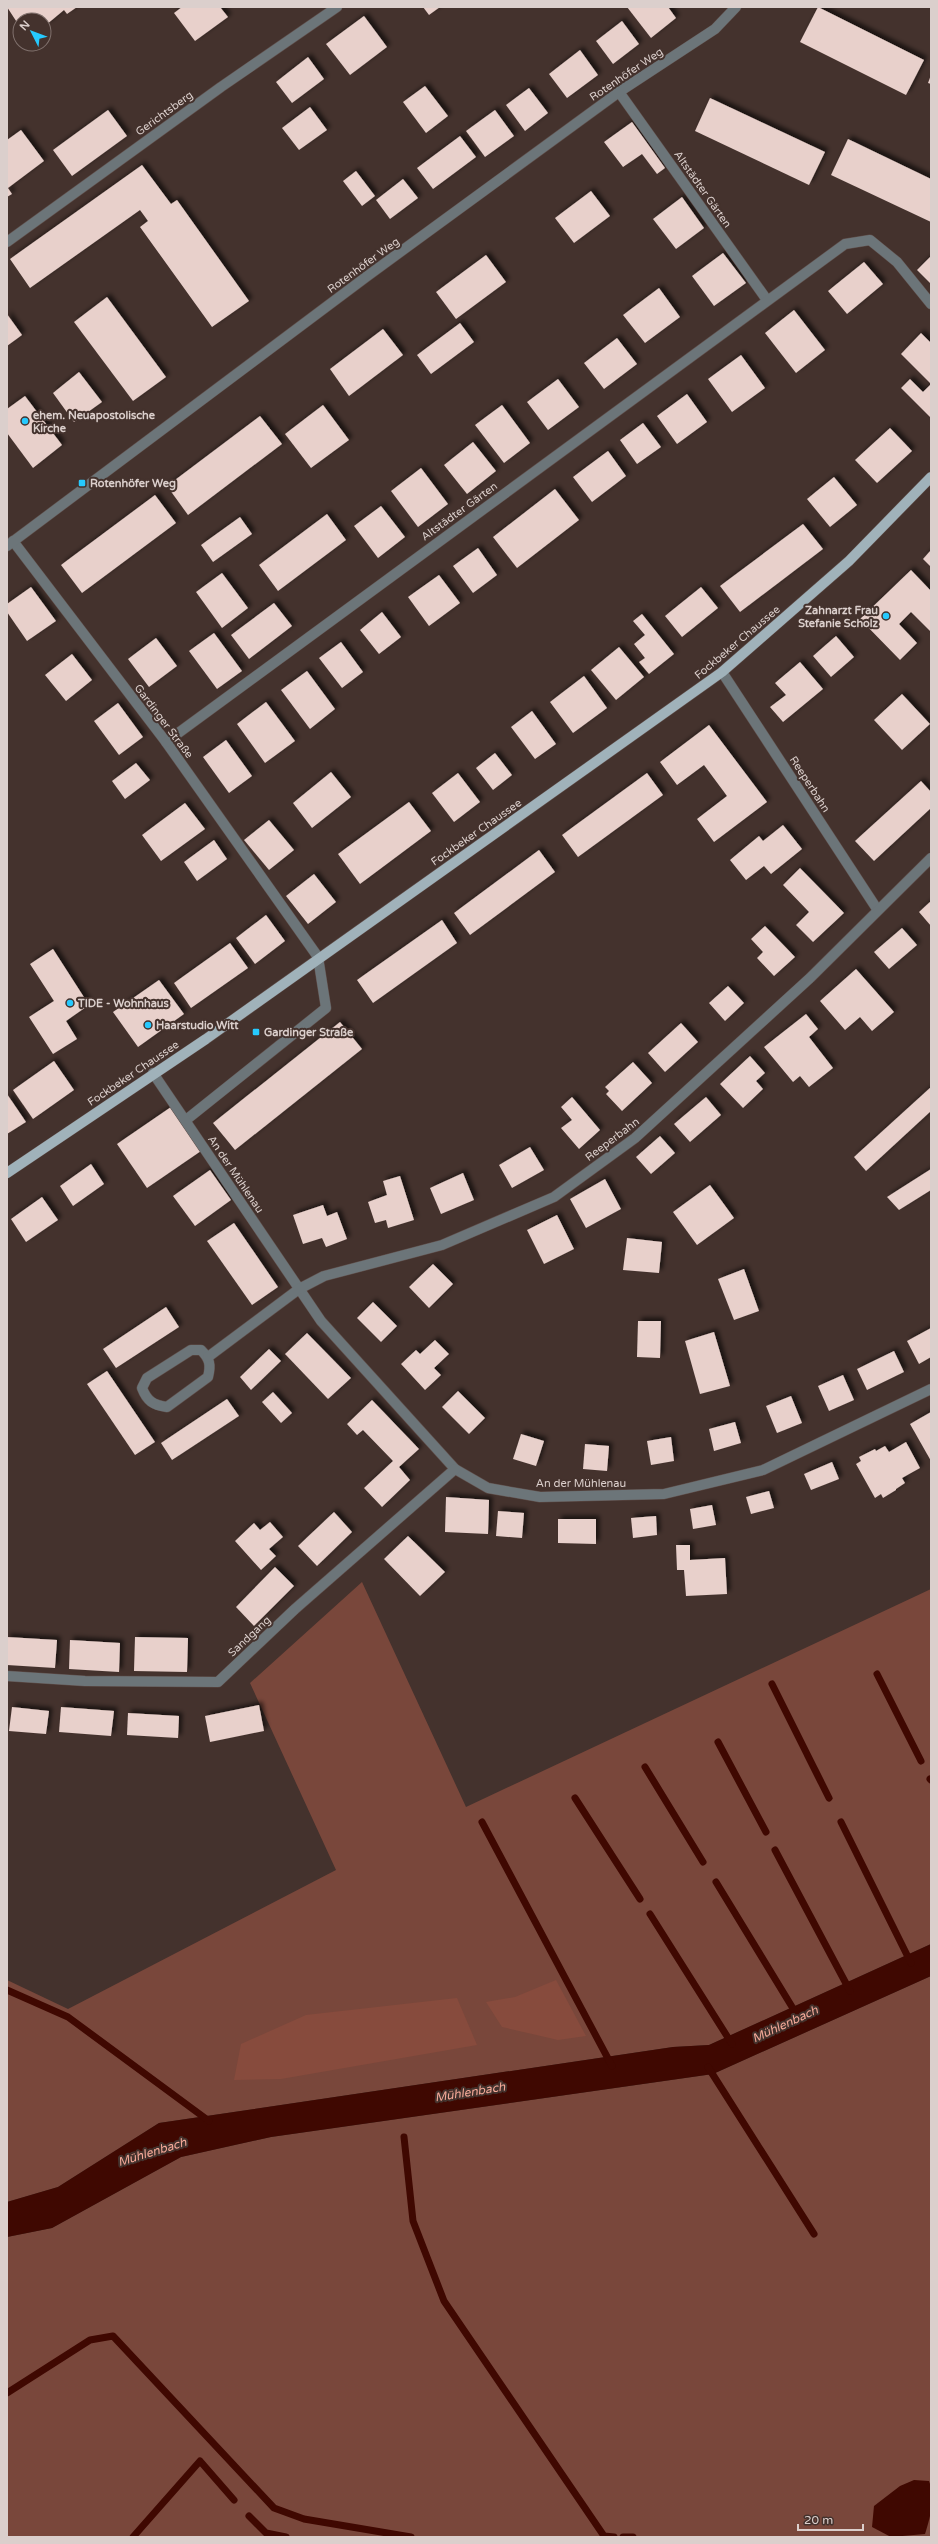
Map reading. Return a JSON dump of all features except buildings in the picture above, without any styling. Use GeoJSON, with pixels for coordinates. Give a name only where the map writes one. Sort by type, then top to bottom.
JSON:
{"type":"FeatureCollection","features":[{"type":"Feature","properties":{"kind":"main road","name":"Fockbeker Chaussee"},"geometry":{"type":"LineString","coordinates":[[7,1173],[153,1073],[206,1039],[318,957],[722,672],[849,561],[931,476]]}},
{"type":"Feature","properties":{"kind":"street","name":"Gerichtsberg"},"geometry":{"type":"LineString","coordinates":[[7,242],[221,87],[337,7]]}},
{"type":"Feature","properties":{"kind":"street","name":"Rotenhöfer Weg"},"geometry":{"type":"LineString","coordinates":[[10,544],[366,277],[619,92],[715,29],[736,7]]}},
{"type":"Feature","properties":{"kind":"street","name":"Altstädter Gärten"},"geometry":{"type":"LineString","coordinates":[[619,92],[767,300]]}},
{"type":"Feature","properties":{"kind":"street","name":"Altstädter Gärten"},"geometry":{"type":"LineString","coordinates":[[166,742],[845,244],[870,240],[897,262],[931,304]]}},
{"type":"Feature","properties":{"kind":"street","name":"Gardinger Straße"},"geometry":{"type":"LineString","coordinates":[[10,544],[166,742],[318,957]]}},
{"type":"Feature","properties":{"kind":"street","name":"Reeperbahn"},"geometry":{"type":"LineString","coordinates":[[722,672],[877,909]]}},
{"type":"Feature","properties":{"kind":"street","name":"Reeperbahn"},"geometry":{"type":"LineString","coordinates":[[299,1289],[324,1276],[442,1245],[554,1197],[635,1138],[810,978],[877,909],[931,858]]}},
{"type":"Feature","properties":{"kind":"street"},"geometry":{"type":"LineString","coordinates":[[186,1120],[326,1008],[318,957]]}},
{"type":"Feature","properties":{"kind":"street","name":"An der Mühlenau"},"geometry":{"type":"LineString","coordinates":[[153,1073],[321,1321],[455,1469],[488,1488],[540,1497],[664,1494],[763,1470],[931,1388]]}},
{"type":"Feature","properties":{"kind":"street"},"geometry":{"type":"LineString","coordinates":[[208,1357],[299,1289]]}},
{"type":"Feature","properties":{"kind":"street"},"geometry":{"type":"LineString","coordinates":[[191,1350],[201,1350],[208,1357],[211,1366],[208,1378],[167,1407],[157,1406],[146,1399],[142,1388],[147,1378],[191,1350]]}},
{"type":"Feature","properties":{"kind":"street","name":"Sandgang"},"geometry":{"type":"LineString","coordinates":[[7,1676],[85,1681],[218,1682],[295,1609],[455,1469]]}},
{"type":"Feature","properties":{"kind":"shaded area"},"geometry":{"type":"Polygon","coordinates":[[[362,1582],[466,1807],[931,1589],[931,1944],[709,2045],[673,2047],[159,2123],[58,2187],[7,2202],[7,1980],[68,2009],[336,1870],[250,1683],[362,1582]]]}},
{"type":"Feature","properties":{"kind":"shaded area"},"geometry":{"type":"Polygon","coordinates":[[[931,1976],[931,2537],[7,2537],[7,2237],[52,2228],[181,2157],[271,2137],[713,2074],[931,1976]]]}},
{"type":"Feature","properties":{"kind":"shaded area"},"geometry":{"type":"Polygon","coordinates":[[[556,1980],[586,2036],[558,2040],[502,2027],[486,2002],[515,1997],[556,1980]]]}},
{"type":"Feature","properties":{"kind":"shaded area"},"geometry":{"type":"Polygon","coordinates":[[[457,1998],[477,2045],[281,2079],[234,2080],[241,2044],[306,2015],[457,1998]]]}},
{"type":"Feature","properties":{"kind":"water","name":"Mühlenbach"},"geometry":{"type":"Polygon","coordinates":[[[931,1944],[931,1976],[713,2074],[271,2137],[181,2157],[52,2228],[7,2237],[7,2202],[58,2187],[159,2123],[673,2047],[709,2045],[931,1944]]]}},
{"type":"Feature","properties":{"kind":"water"},"geometry":{"type":"Polygon","coordinates":[[[914,2480],[929,2481],[931,2488],[932,2508],[925,2534],[891,2537],[872,2527],[874,2506],[900,2486],[914,2480]]]}},
{"type":"Feature","properties":{"kind":"waterway"},"geometry":{"type":"LineString","coordinates":[[877,1674],[921,1761]]}},
{"type":"Feature","properties":{"kind":"waterway"},"geometry":{"type":"LineString","coordinates":[[772,1684],[829,1798]]}},
{"type":"Feature","properties":{"kind":"waterway"},"geometry":{"type":"LineString","coordinates":[[718,1742],[766,1832]]}},
{"type":"Feature","properties":{"kind":"waterway"},"geometry":{"type":"LineString","coordinates":[[645,1767],[703,1862]]}},
{"type":"Feature","properties":{"kind":"waterway"},"geometry":{"type":"LineString","coordinates":[[575,1798],[640,1899]]}},
{"type":"Feature","properties":{"kind":"waterway"},"geometry":{"type":"LineString","coordinates":[[482,1822],[612,2066]]}},
{"type":"Feature","properties":{"kind":"waterway"},"geometry":{"type":"LineString","coordinates":[[841,1822],[911,1963]]}},
{"type":"Feature","properties":{"kind":"waterway"},"geometry":{"type":"LineString","coordinates":[[775,1850],[850,1991]]}},
{"type":"Feature","properties":{"kind":"waterway","name":"Mühlenbach"},"geometry":{"type":"LineString","coordinates":[[716,1882],[797,2015]]}},
{"type":"Feature","properties":{"kind":"waterway"},"geometry":{"type":"LineString","coordinates":[[650,1914],[732,2044]]}},
{"type":"Feature","properties":{"kind":"waterway"},"geometry":{"type":"LineString","coordinates":[[7,1990],[68,2017],[209,2121]]}},
{"type":"Feature","properties":{"kind":"waterway"},"geometry":{"type":"LineString","coordinates":[[708,2067],[814,2234]]}},
{"type":"Feature","properties":{"kind":"waterway"},"geometry":{"type":"LineString","coordinates":[[404,2137],[413,2221],[444,2301],[604,2536],[614,2537]]}},
{"type":"Feature","properties":{"kind":"waterway"},"geometry":{"type":"LineString","coordinates":[[7,2393],[90,2340],[113,2336],[274,2508],[304,2519],[411,2537]]}},
{"type":"Feature","properties":{"kind":"waterway"},"geometry":{"type":"LineString","coordinates":[[133,2537],[200,2461],[234,2500]]}},
{"type":"Feature","properties":{"kind":"waterway"},"geometry":{"type":"LineString","coordinates":[[249,2516],[266,2533],[286,2537]]}},
{"type":"Feature","properties":{"kind":"waterway"},"geometry":{"type":"LineString","coordinates":[[623,2537],[633,2537]]}},
{"type":"Feature","properties":{"kind":"place","name":"ehem. Neuapostolische Kirche"},"geometry":{"type":"Point","coordinates":[25,421]}},
{"type":"Feature","properties":{"kind":"place","name":"Rotenhöfer Weg"},"geometry":{"type":"Point","coordinates":[82,483]}},
{"type":"Feature","properties":{"kind":"place","name":"Zahnarzt Frau Stefanie Scholz"},"geometry":{"type":"Point","coordinates":[886,616]}},
{"type":"Feature","properties":{"kind":"place","name":"TIDE - Wohnhaus"},"geometry":{"type":"Point","coordinates":[70,1003]}},
{"type":"Feature","properties":{"kind":"place","name":"Haarstudio Witt"},"geometry":{"type":"Point","coordinates":[148,1025]}},
{"type":"Feature","properties":{"kind":"place","name":"Gardinger Straße"},"geometry":{"type":"Point","coordinates":[256,1032]}}]}
